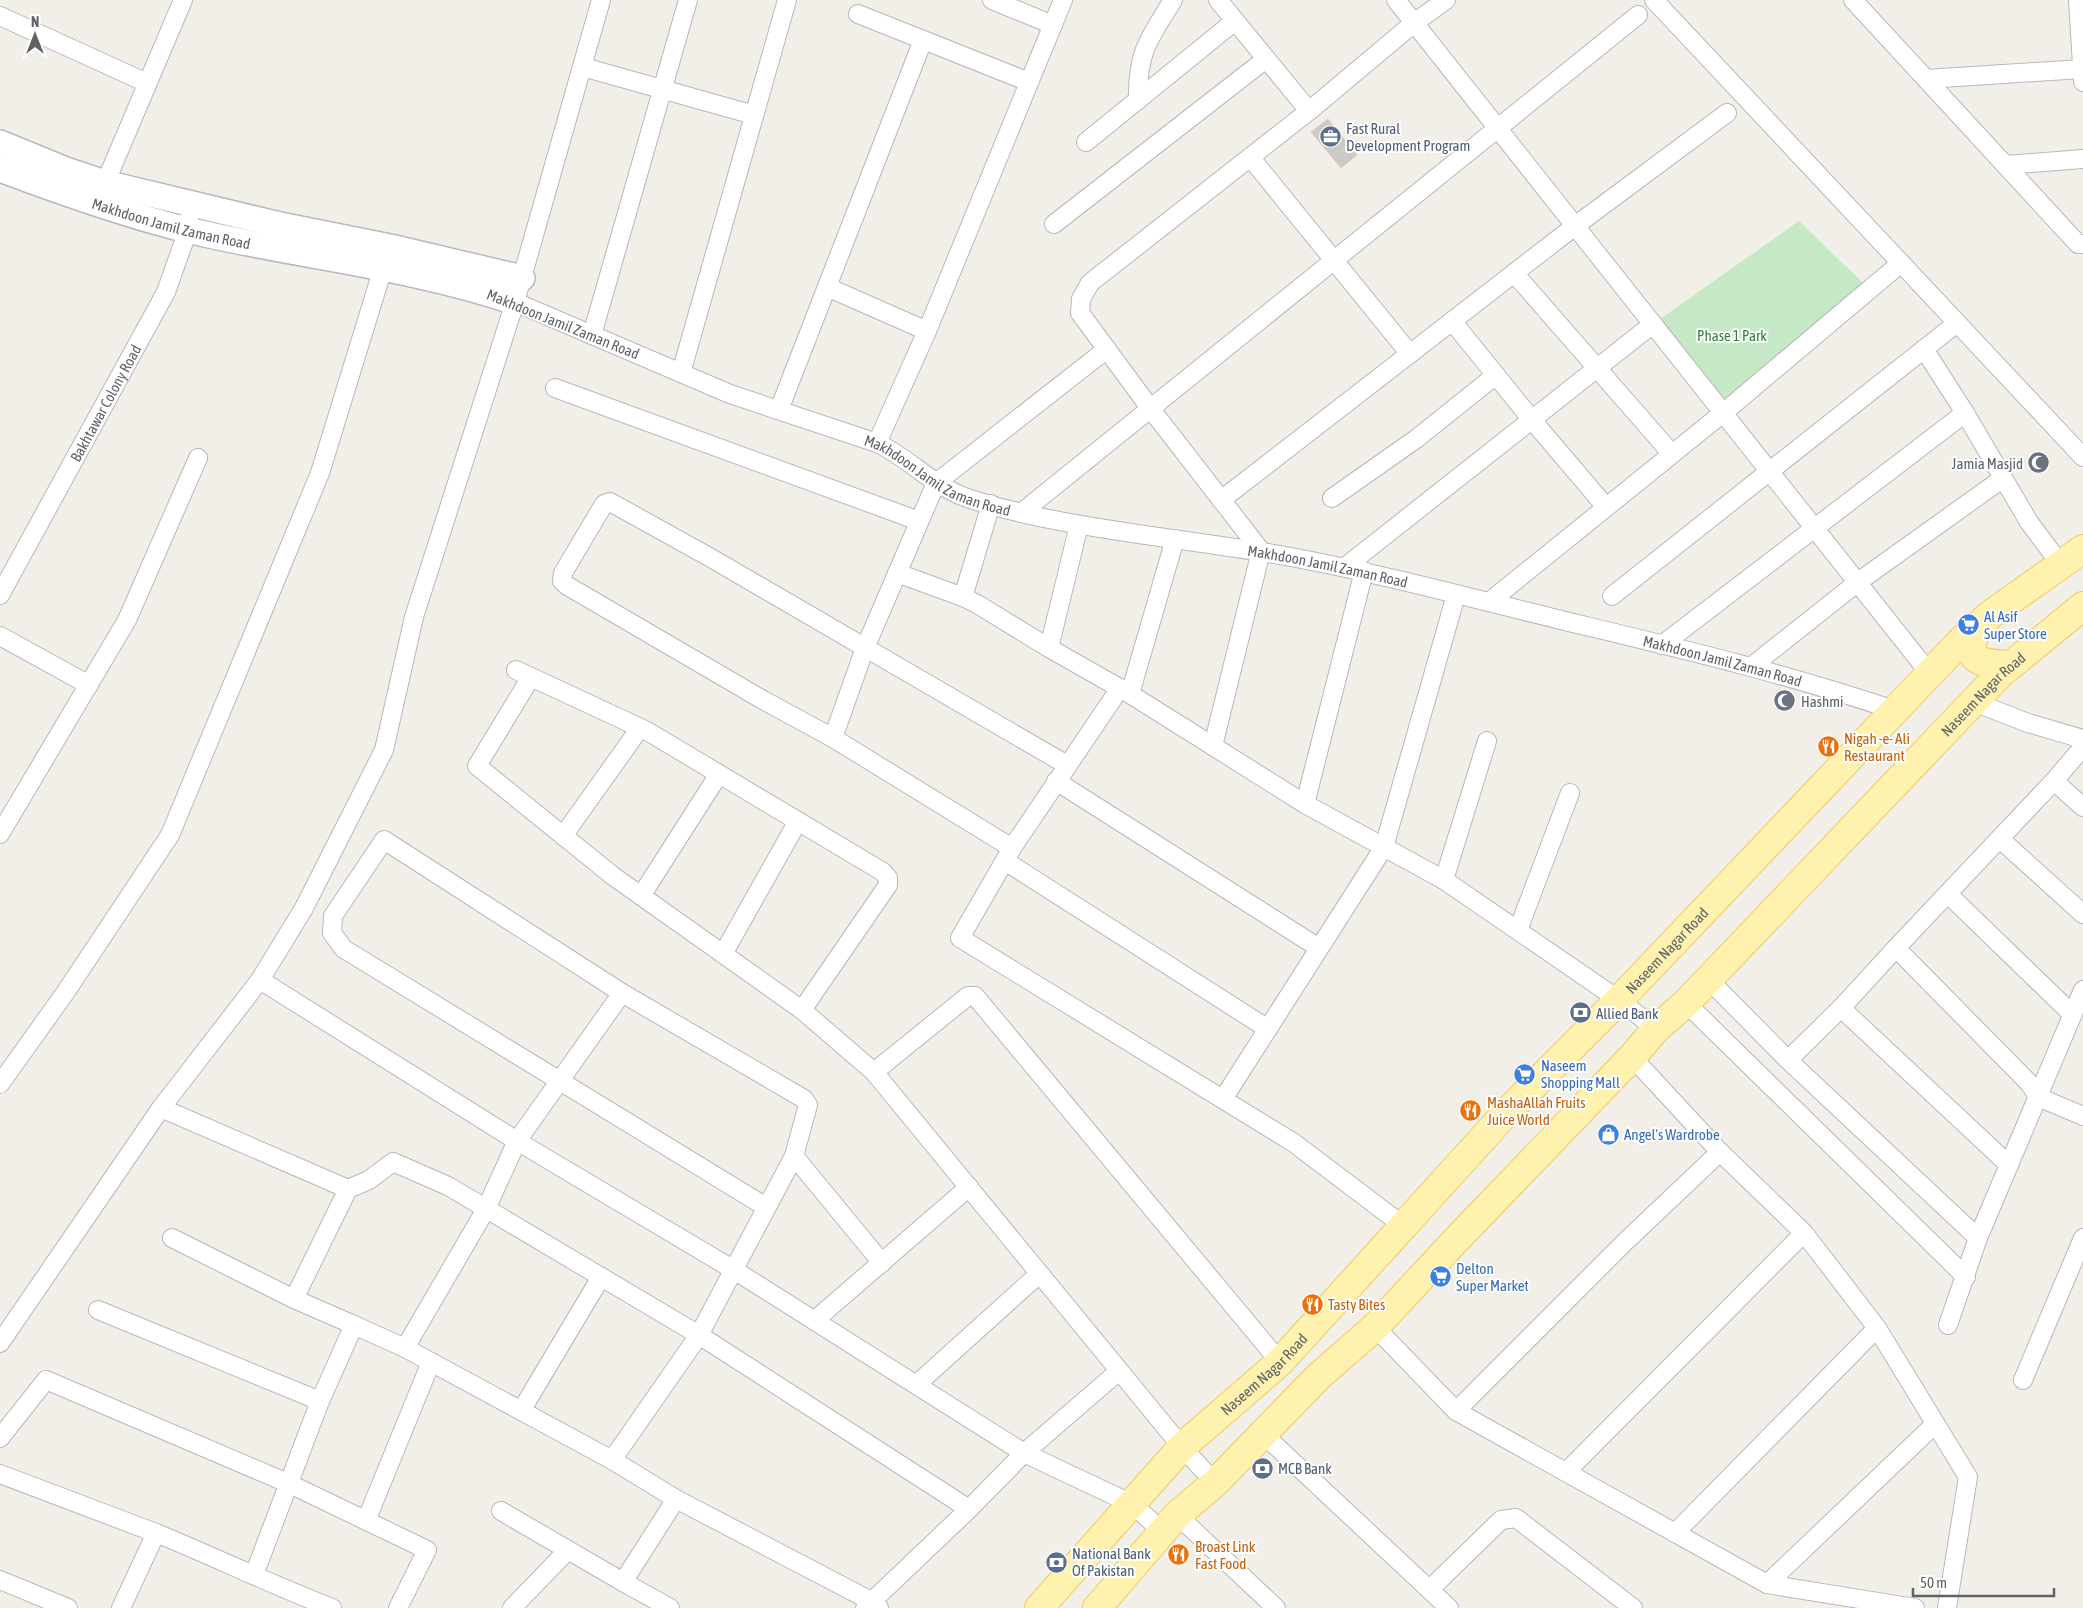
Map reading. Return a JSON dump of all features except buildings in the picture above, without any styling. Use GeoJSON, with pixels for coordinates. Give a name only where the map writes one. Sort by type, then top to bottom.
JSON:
{"type":"FeatureCollection","features":[{"type":"Feature","properties":{"kind":"main road","name":"Naseem Nagar Road"},"geometry":{"type":"LineString","coordinates":[[1039,1608],[1182,1447],[1280,1362],[1505,1114],[1619,1000],[1894,710],[1991,614],[2083,550]]}},
{"type":"Feature","properties":{"kind":"main road","name":"Naseem Nagar Road"},"geometry":{"type":"LineString","coordinates":[[1096,1608],[1169,1523],[1215,1483],[1318,1377],[1375,1327],[1632,1058],[1656,1029],[1686,1003],[1974,702],[2011,665],[2083,606]]}},
{"type":"Feature","properties":{"kind":"main road"},"geometry":{"type":"LineString","coordinates":[[1979,625],[1972,640],[1972,654],[1989,664],[2011,665]]}},
{"type":"Feature","properties":{"kind":"street"},"geometry":{"type":"LineString","coordinates":[[100,193],[183,0]]}},
{"type":"Feature","properties":{"kind":"street"},"geometry":{"type":"LineString","coordinates":[[0,1343],[160,1108],[260,980],[304,908],[384,750],[414,618],[515,302],[602,0]]}},
{"type":"Feature","properties":{"kind":"street"},"geometry":{"type":"LineString","coordinates":[[592,335],[688,0]]}},
{"type":"Feature","properties":{"kind":"street"},"geometry":{"type":"LineString","coordinates":[[681,373],[788,0]]}},
{"type":"Feature","properties":{"kind":"street"},"geometry":{"type":"LineString","coordinates":[[992,0],[1053,25]]}},
{"type":"Feature","properties":{"kind":"street"},"geometry":{"type":"LineString","coordinates":[[877,443],[927,331],[1063,0]]}},
{"type":"Feature","properties":{"kind":"street"},"geometry":{"type":"LineString","coordinates":[[1138,100],[1137,77],[1143,51],[1173,0]]}},
{"type":"Feature","properties":{"kind":"street"},"geometry":{"type":"LineString","coordinates":[[1218,0],[1309,112]]}},
{"type":"Feature","properties":{"kind":"street"},"geometry":{"type":"LineString","coordinates":[[1396,0],[1930,674]]}},
{"type":"Feature","properties":{"kind":"street"},"geometry":{"type":"LineString","coordinates":[[1213,746],[1261,551],[1150,408],[1080,313],[1081,299],[1090,283],[1309,112],[1414,23],[1446,0]]}},
{"type":"Feature","properties":{"kind":"street"},"geometry":{"type":"LineString","coordinates":[[1654,0],[2083,457]]}},
{"type":"Feature","properties":{"kind":"street"},"geometry":{"type":"LineString","coordinates":[[1853,0],[1858,0]]}},
{"type":"Feature","properties":{"kind":"street"},"geometry":{"type":"LineString","coordinates":[[1853,0],[2078,244],[2083,244]]}},
{"type":"Feature","properties":{"kind":"street"},"geometry":{"type":"LineString","coordinates":[[1926,79],[2083,76],[2078,0]]}},
{"type":"Feature","properties":{"kind":"street"},"geometry":{"type":"LineString","coordinates":[[858,14],[1029,82]]}},
{"type":"Feature","properties":{"kind":"street"},"geometry":{"type":"LineString","coordinates":[[1021,513],[1638,15]]}},
{"type":"Feature","properties":{"kind":"street"},"geometry":{"type":"LineString","coordinates":[[0,16],[147,83]]}},
{"type":"Feature","properties":{"kind":"street"},"geometry":{"type":"LineString","coordinates":[[1086,142],[1235,21]]}},
{"type":"Feature","properties":{"kind":"street"},"geometry":{"type":"LineString","coordinates":[[779,410],[923,40]]}},
{"type":"Feature","properties":{"kind":"street"},"geometry":{"type":"LineString","coordinates":[[1054,224],[1266,58]]}},
{"type":"Feature","properties":{"kind":"street"},"geometry":{"type":"LineString","coordinates":[[583,67],[754,115]]}},
{"type":"Feature","properties":{"kind":"street"},"geometry":{"type":"LineString","coordinates":[[1221,500],[1575,226],[1728,113]]}},
{"type":"Feature","properties":{"kind":"street","name":"Makhdoon Jamil Zaman Road"},"geometry":{"type":"LineString","coordinates":[[0,143],[66,170],[100,193],[188,230],[383,268],[475,289],[515,302],[730,394],[877,443],[894,451],[936,483],[963,496],[1021,513],[1079,525],[1261,551],[1345,567],[1752,666],[1894,710]]}},
{"type":"Feature","properties":{"kind":"street"},"geometry":{"type":"LineString","coordinates":[[1250,158],[1410,354]]}},
{"type":"Feature","properties":{"kind":"street"},"geometry":{"type":"LineString","coordinates":[[2005,165],[2083,159]]}},
{"type":"Feature","properties":{"kind":"street","name":"Makhdoon Jamil Zaman Road"},"geometry":{"type":"LineString","coordinates":[[0,169],[100,193],[192,204],[522,278]]}},
{"type":"Feature","properties":{"kind":"street","name":"Bakhtawar Colony Road"},"geometry":{"type":"LineString","coordinates":[[0,595],[166,292],[188,230],[192,204]]}},
{"type":"Feature","properties":{"kind":"street"},"geometry":{"type":"LineString","coordinates":[[1488,602],[1724,413],[1901,263]]}},
{"type":"Feature","properties":{"kind":"street"},"geometry":{"type":"LineString","coordinates":[[0,1084],[65,993],[170,835],[320,472],[383,268]]}},
{"type":"Feature","properties":{"kind":"street"},"geometry":{"type":"LineString","coordinates":[[1514,273],[1672,454]]}},
{"type":"Feature","properties":{"kind":"street"},"geometry":{"type":"LineString","coordinates":[[827,288],[927,331]]}},
{"type":"Feature","properties":{"kind":"street"},"geometry":{"type":"LineString","coordinates":[[1452,321],[1532,420],[1606,507]]}},
{"type":"Feature","properties":{"kind":"street"},"geometry":{"type":"LineString","coordinates":[[1612,596],[1957,322]]}},
{"type":"Feature","properties":{"kind":"street"},"geometry":{"type":"LineString","coordinates":[[1345,567],[1654,324]]}},
{"type":"Feature","properties":{"kind":"street"},"geometry":{"type":"LineString","coordinates":[[833,738],[865,648],[936,483],[1106,348]]}},
{"type":"Feature","properties":{"kind":"street"},"geometry":{"type":"LineString","coordinates":[[1924,348],[1965,413],[2002,479],[2029,522],[2061,565]]}},
{"type":"Feature","properties":{"kind":"street"},"geometry":{"type":"LineString","coordinates":[[1332,498],[1416,439],[1496,375]]}},
{"type":"Feature","properties":{"kind":"street"},"geometry":{"type":"LineString","coordinates":[[555,388],[919,521]]}},
{"type":"Feature","properties":{"kind":"street"},"geometry":{"type":"LineString","coordinates":[[1662,645],[1965,413]]}},
{"type":"Feature","properties":{"kind":"street"},"geometry":{"type":"LineString","coordinates":[[0,834],[127,620],[198,458]]}},
{"type":"Feature","properties":{"kind":"street"},"geometry":{"type":"LineString","coordinates":[[1752,666],[1858,582],[2002,479]]}},
{"type":"Feature","properties":{"kind":"street"},"geometry":{"type":"LineString","coordinates":[[1067,765],[610,502],[604,504],[563,573],[562,580],[566,585],[763,700],[833,738],[1268,1029]]}},
{"type":"Feature","properties":{"kind":"street"},"geometry":{"type":"LineString","coordinates":[[963,597],[990,504]]}},
{"type":"Feature","properties":{"kind":"street"},"geometry":{"type":"LineString","coordinates":[[1048,648],[1079,525]]}},
{"type":"Feature","properties":{"kind":"street"},"geometry":{"type":"LineString","coordinates":[[1175,539],[1125,691],[1056,781],[1009,854],[960,938],[1294,1143],[1405,1226]]}},
{"type":"Feature","properties":{"kind":"street"},"geometry":{"type":"LineString","coordinates":[[1304,804],[1364,572]]}},
{"type":"Feature","properties":{"kind":"street"},"geometry":{"type":"LineString","coordinates":[[897,573],[963,597],[1125,691],[1304,804],[1444,880],[1619,1000],[1656,1029]]}},
{"type":"Feature","properties":{"kind":"street"},"geometry":{"type":"LineString","coordinates":[[1223,1099],[1384,847],[1456,595]]}},
{"type":"Feature","properties":{"kind":"street"},"geometry":{"type":"LineString","coordinates":[[0,636],[89,686]]}},
{"type":"Feature","properties":{"kind":"street"},"geometry":{"type":"LineString","coordinates":[[802,1010],[888,885],[888,878],[883,872],[640,728],[523,673],[477,766],[613,876],[802,1010],[874,1072],[1182,1447],[1215,1483]]}},
{"type":"Feature","properties":{"kind":"street"},"geometry":{"type":"LineString","coordinates":[[1974,702],[2028,723],[2083,739]]}},
{"type":"Feature","properties":{"kind":"street"},"geometry":{"type":"LineString","coordinates":[[563,836],[640,728]]}},
{"type":"Feature","properties":{"kind":"street"},"geometry":{"type":"LineString","coordinates":[[1444,880],[1487,740]]}},
{"type":"Feature","properties":{"kind":"street"},"geometry":{"type":"LineString","coordinates":[[1788,1060],[1842,1008],[2054,781],[2083,747]]}},
{"type":"Feature","properties":{"kind":"street"},"geometry":{"type":"LineString","coordinates":[[641,896],[719,774]]}},
{"type":"Feature","properties":{"kind":"street"},"geometry":{"type":"LineString","coordinates":[[1056,781],[1319,948]]}},
{"type":"Feature","properties":{"kind":"street"},"geometry":{"type":"LineString","coordinates":[[2054,781],[2083,807]]}},
{"type":"Feature","properties":{"kind":"street"},"geometry":{"type":"LineString","coordinates":[[1518,930],[1570,793]]}},
{"type":"Feature","properties":{"kind":"street"},"geometry":{"type":"LineString","coordinates":[[723,954],[798,821]]}},
{"type":"Feature","properties":{"kind":"street"},"geometry":{"type":"LineString","coordinates":[[2000,839],[2083,914]]}},
{"type":"Feature","properties":{"kind":"street"},"geometry":{"type":"LineString","coordinates":[[612,1460],[699,1335],[794,1156],[808,1105],[804,1099],[622,993],[384,840],[333,916],[332,933],[344,949],[766,1207]]}},
{"type":"Feature","properties":{"kind":"street"},"geometry":{"type":"LineString","coordinates":[[1948,894],[2072,1014]]}},
{"type":"Feature","properties":{"kind":"street"},"geometry":{"type":"LineString","coordinates":[[1896,948],[2030,1084],[2038,1097],[2083,1116]]}},
{"type":"Feature","properties":{"kind":"street"},"geometry":{"type":"LineString","coordinates":[[1708,978],[1788,1060],[1978,1238]]}},
{"type":"Feature","properties":{"kind":"street"},"geometry":{"type":"LineString","coordinates":[[260,980],[517,1141],[815,1320],[1024,1453],[1169,1523],[1276,1608]]}},
{"type":"Feature","properties":{"kind":"street"},"geometry":{"type":"LineString","coordinates":[[1948,1325],[1978,1238],[2083,990]]}},
{"type":"Feature","properties":{"kind":"street"},"geometry":{"type":"LineString","coordinates":[[406,1348],[486,1209],[517,1141],[622,993]]}},
{"type":"Feature","properties":{"kind":"street"},"geometry":{"type":"LineString","coordinates":[[874,1072],[968,996],[975,996],[1280,1362]]}},
{"type":"Feature","properties":{"kind":"street"},"geometry":{"type":"LineString","coordinates":[[1686,1003],[1966,1277]]}},
{"type":"Feature","properties":{"kind":"street"},"geometry":{"type":"LineString","coordinates":[[1842,1008],[2009,1165]]}},
{"type":"Feature","properties":{"kind":"street"},"geometry":{"type":"LineString","coordinates":[[1632,1058],[1720,1152],[1804,1233],[1877,1328],[1934,1425],[1968,1477],[1947,1608]]}},
{"type":"Feature","properties":{"kind":"street"},"geometry":{"type":"LineString","coordinates":[[160,1108],[348,1189]]}},
{"type":"Feature","properties":{"kind":"street"},"geometry":{"type":"LineString","coordinates":[[1456,1411],[1626,1241],[1720,1152]]}},
{"type":"Feature","properties":{"kind":"street"},"geometry":{"type":"LineString","coordinates":[[794,1156],[882,1262]]}},
{"type":"Feature","properties":{"kind":"street"},"geometry":{"type":"LineString","coordinates":[[294,1299],[348,1189],[369,1180],[394,1162],[448,1186],[699,1335],[970,1509]]}},
{"type":"Feature","properties":{"kind":"street"},"geometry":{"type":"LineString","coordinates":[[815,1320],[969,1187]]}},
{"type":"Feature","properties":{"kind":"street"},"geometry":{"type":"LineString","coordinates":[[1566,1472],[1804,1233]]}},
{"type":"Feature","properties":{"kind":"street"},"geometry":{"type":"LineString","coordinates":[[172,1238],[294,1299],[406,1348],[612,1460],[676,1499],[872,1606],[1024,1453],[1119,1371]]}},
{"type":"Feature","properties":{"kind":"street"},"geometry":{"type":"LineString","coordinates":[[2023,1380],[2083,1238]]}},
{"type":"Feature","properties":{"kind":"street"},"geometry":{"type":"LineString","coordinates":[[917,1384],[1039,1274]]}},
{"type":"Feature","properties":{"kind":"street"},"geometry":{"type":"LineString","coordinates":[[521,1411],[601,1277]]}},
{"type":"Feature","properties":{"kind":"street"},"geometry":{"type":"LineString","coordinates":[[98,1310],[320,1401]]}},
{"type":"Feature","properties":{"kind":"street"},"geometry":{"type":"LineString","coordinates":[[254,1575],[320,1401],[354,1326]]}},
{"type":"Feature","properties":{"kind":"street"},"geometry":{"type":"LineString","coordinates":[[1375,1327],[1456,1411],[1767,1584],[1915,1608]]}},
{"type":"Feature","properties":{"kind":"street"},"geometry":{"type":"LineString","coordinates":[[1675,1533],[1877,1328]]}},
{"type":"Feature","properties":{"kind":"street"},"geometry":{"type":"LineString","coordinates":[[366,1521],[431,1362]]}},
{"type":"Feature","properties":{"kind":"street"},"geometry":{"type":"LineString","coordinates":[[0,1438],[46,1380],[290,1484],[427,1550],[398,1608]]}},
{"type":"Feature","properties":{"kind":"street"},"geometry":{"type":"LineString","coordinates":[[1767,1584],[1934,1425]]}},
{"type":"Feature","properties":{"kind":"street"},"geometry":{"type":"LineString","coordinates":[[1263,1434],[1449,1608]]}},
{"type":"Feature","properties":{"kind":"street"},"geometry":{"type":"LineString","coordinates":[[0,1474],[156,1533],[284,1590],[332,1608]]}},
{"type":"Feature","properties":{"kind":"street"},"geometry":{"type":"LineString","coordinates":[[623,1582],[676,1499]]}},
{"type":"Feature","properties":{"kind":"street"},"geometry":{"type":"LineString","coordinates":[[501,1510],[670,1608]]}},
{"type":"Feature","properties":{"kind":"street"},"geometry":{"type":"LineString","coordinates":[[1430,1590],[1501,1520],[1516,1518],[1633,1608]]}},
{"type":"Feature","properties":{"kind":"street"},"geometry":{"type":"LineString","coordinates":[[121,1608],[156,1533]]}},
{"type":"Feature","properties":{"kind":"street"},"geometry":{"type":"LineString","coordinates":[[512,1608],[568,1550]]}},
{"type":"Feature","properties":{"kind":"street"},"geometry":{"type":"LineString","coordinates":[[0,1580],[68,1608]]}},
{"type":"Feature","properties":{"kind":"green space","name":"Phase 1 Park"},"geometry":{"type":"Polygon","coordinates":[[[1799,221],[1869,289],[1723,413],[1653,324],[1799,221]]]}},
{"type":"Feature","properties":{"kind":"place","name":"Fast Rural Development Program"},"geometry":{"type":"Point","coordinates":[1330,137]}},
{"type":"Feature","properties":{"kind":"place","name":"Jamia Masjid"},"geometry":{"type":"Point","coordinates":[2039,463]}},
{"type":"Feature","properties":{"kind":"place","name":"Al Asif Super Store"},"geometry":{"type":"Point","coordinates":[1968,625]}},
{"type":"Feature","properties":{"kind":"place","name":"Hashmi"},"geometry":{"type":"Point","coordinates":[1785,701]}},
{"type":"Feature","properties":{"kind":"place","name":"Nigah -e- Ali Restaurant"},"geometry":{"type":"Point","coordinates":[1828,747]}},
{"type":"Feature","properties":{"kind":"place","name":"Allied Bank"},"geometry":{"type":"Point","coordinates":[1580,1013]}},
{"type":"Feature","properties":{"kind":"place","name":"Naseem Shopping Mall"},"geometry":{"type":"Point","coordinates":[1525,1074]}},
{"type":"Feature","properties":{"kind":"place","name":"MashaAllah Fruits Juice World"},"geometry":{"type":"Point","coordinates":[1471,1111]}},
{"type":"Feature","properties":{"kind":"place","name":"Angel's Wardrobe"},"geometry":{"type":"Point","coordinates":[1608,1134]}},
{"type":"Feature","properties":{"kind":"place","name":"Delton Super Market"},"geometry":{"type":"Point","coordinates":[1440,1277]}},
{"type":"Feature","properties":{"kind":"place","name":"Tasty Bites"},"geometry":{"type":"Point","coordinates":[1312,1304]}},
{"type":"Feature","properties":{"kind":"place","name":"MCB Bank"},"geometry":{"type":"Point","coordinates":[1262,1468]}},
{"type":"Feature","properties":{"kind":"place","name":"Broast Link Fast Food"},"geometry":{"type":"Point","coordinates":[1179,1555]}},
{"type":"Feature","properties":{"kind":"place","name":"National Bank Of Pakistan"},"geometry":{"type":"Point","coordinates":[1056,1562]}}]}
